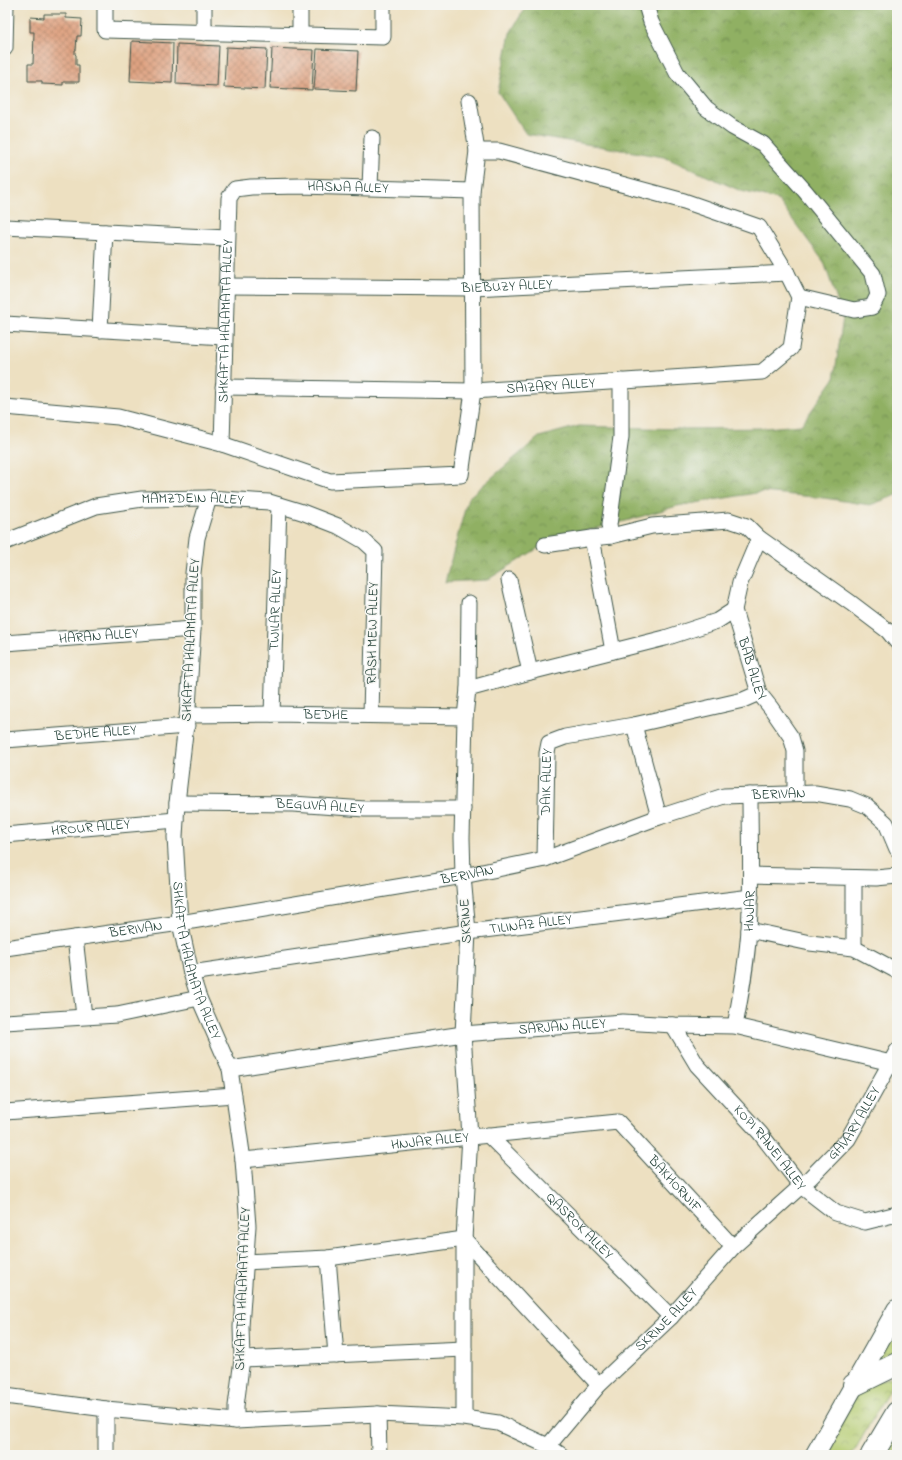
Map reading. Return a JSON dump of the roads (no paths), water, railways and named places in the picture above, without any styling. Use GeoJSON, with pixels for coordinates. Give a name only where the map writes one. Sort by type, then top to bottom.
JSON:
{"type":"FeatureCollection","features":[{"type":"Feature","properties":{"kind":"highway"},"geometry":{"type":"LineString","coordinates":[[854,1385],[897,1364]]}},
{"type":"Feature","properties":{"kind":"highway"},"geometry":{"type":"LineString","coordinates":[[872,1455],[897,1413]]}},
{"type":"Feature","properties":{"kind":"main road"},"geometry":{"type":"LineString","coordinates":[[815,1455],[897,1309]]}},
{"type":"Feature","properties":{"kind":"street"},"geometry":{"type":"LineString","coordinates":[[5,48],[6,5]]}},
{"type":"Feature","properties":{"kind":"street"},"geometry":{"type":"LineString","coordinates":[[105,5],[105,30],[383,37],[383,5]]}},
{"type":"Feature","properties":{"kind":"street"},"geometry":{"type":"LineString","coordinates":[[204,5],[204,33]]}},
{"type":"Feature","properties":{"kind":"street"},"geometry":{"type":"LineString","coordinates":[[300,5],[300,35]]}},
{"type":"Feature","properties":{"kind":"street"},"geometry":{"type":"LineString","coordinates":[[477,152],[499,151],[684,201],[759,227],[787,273],[799,297],[854,310],[872,307],[878,295],[874,274],[805,191],[763,144],[732,127],[706,108],[677,73],[651,22],[646,5]]}},
{"type":"Feature","properties":{"kind":"street"},"geometry":{"type":"LineString","coordinates":[[5,407],[118,418],[222,444],[330,481],[461,475],[473,391],[472,191],[477,152],[470,101]]}},
{"type":"Feature","properties":{"kind":"street"},"geometry":{"type":"LineString","coordinates":[[370,187],[372,138]]}},
{"type":"Feature","properties":{"kind":"street","name":"HASNA ALLEY"},"geometry":{"type":"LineString","coordinates":[[229,198],[236,189],[251,187],[370,187],[472,191]]}},
{"type":"Feature","properties":{"kind":"street","name":"SHKAFTA HALAMATA ALLEY"},"geometry":{"type":"LineString","coordinates":[[222,444],[229,198]]}},
{"type":"Feature","properties":{"kind":"street"},"geometry":{"type":"LineString","coordinates":[[5,227],[227,238]]}},
{"type":"Feature","properties":{"kind":"street"},"geometry":{"type":"LineString","coordinates":[[100,330],[105,232]]}},
{"type":"Feature","properties":{"kind":"street","name":"BIEBUZY ALLEY"},"geometry":{"type":"LineString","coordinates":[[226,286],[473,288],[787,273]]}},
{"type":"Feature","properties":{"kind":"street","name":"SAIZARY ALLEY"},"geometry":{"type":"LineString","coordinates":[[223,387],[473,391],[762,372],[791,348],[799,297]]}},
{"type":"Feature","properties":{"kind":"street"},"geometry":{"type":"LineString","coordinates":[[5,324],[224,337]]}},
{"type":"Feature","properties":{"kind":"street"},"geometry":{"type":"LineString","coordinates":[[611,536],[609,525],[621,437],[621,381]]}},
{"type":"Feature","properties":{"kind":"street","name":"SHKAFTA HALAMATA ALLEY"},"geometry":{"type":"LineString","coordinates":[[209,498],[197,538],[194,566],[193,629],[187,721],[177,803],[175,837],[180,923],[191,973],[199,998],[230,1069],[243,1160],[248,1226],[241,1327],[242,1359],[236,1406],[236,1421]]}},
{"type":"Feature","properties":{"kind":"street","name":"MAMZDEIN ALLEY"},"geometry":{"type":"LineString","coordinates":[[5,542],[96,506],[142,499],[209,498],[269,502],[279,505],[338,526],[364,541],[375,551]]}},
{"type":"Feature","properties":{"kind":"street","name":"TWILAR ALLEY"},"geometry":{"type":"LineString","coordinates":[[272,714],[279,505]]}},
{"type":"Feature","properties":{"kind":"street"},"geometry":{"type":"LineString","coordinates":[[545,545],[611,536],[652,526],[729,520],[747,526],[759,538],[888,631],[897,642]]}},
{"type":"Feature","properties":{"kind":"street"},"geometry":{"type":"LineString","coordinates":[[592,538],[613,651]]}},
{"type":"Feature","properties":{"kind":"street","name":"BAB ALLEY"},"geometry":{"type":"LineString","coordinates":[[759,538],[740,583],[734,610],[759,694],[771,708],[790,736],[795,751],[795,793]]}},
{"type":"Feature","properties":{"kind":"street","name":"RASH MEW ALLEY"},"geometry":{"type":"LineString","coordinates":[[371,715],[375,551]]}},
{"type":"Feature","properties":{"kind":"street"},"geometry":{"type":"LineString","coordinates":[[508,580],[530,672]]}},
{"type":"Feature","properties":{"kind":"street","name":"SKRINE"},"geometry":{"type":"LineString","coordinates":[[464,1418],[464,1239],[470,1136],[463,1034],[468,932],[463,876],[463,809],[465,717],[468,689],[469,603]]}},
{"type":"Feature","properties":{"kind":"street"},"geometry":{"type":"LineString","coordinates":[[468,689],[665,638],[717,621],[734,610]]}},
{"type":"Feature","properties":{"kind":"street","name":"HARAN ALLEY"},"geometry":{"type":"LineString","coordinates":[[5,643],[193,629]]}},
{"type":"Feature","properties":{"kind":"street","name":"DAIK ALLEY"},"geometry":{"type":"LineString","coordinates":[[545,859],[547,753],[549,743],[565,737],[634,725],[743,700],[759,694]]}},
{"type":"Feature","properties":{"kind":"street","name":"BEDHE"},"geometry":{"type":"LineString","coordinates":[[187,721],[272,714],[465,717]]}},
{"type":"Feature","properties":{"kind":"street","name":"BEDHE ALLEY"},"geometry":{"type":"LineString","coordinates":[[5,740],[187,721]]}},
{"type":"Feature","properties":{"kind":"street"},"geometry":{"type":"LineString","coordinates":[[634,725],[659,817]]}},
{"type":"Feature","properties":{"kind":"street","name":"BERIVAN"},"geometry":{"type":"LineString","coordinates":[[5,948],[180,923],[463,876],[545,859],[659,817],[724,796],[815,793],[850,799],[867,806],[886,823],[897,849]]}},
{"type":"Feature","properties":{"kind":"street","name":"HNJAR"},"geometry":{"type":"LineString","coordinates":[[735,1026],[745,974],[749,930],[751,897],[750,795]]}},
{"type":"Feature","properties":{"kind":"street","name":"BEGUVA ALLEY"},"geometry":{"type":"LineString","coordinates":[[177,803],[293,804],[365,809],[463,809]]}},
{"type":"Feature","properties":{"kind":"street","name":"HROUR ALLEY"},"geometry":{"type":"LineString","coordinates":[[5,835],[176,820]]}},
{"type":"Feature","properties":{"kind":"street"},"geometry":{"type":"LineString","coordinates":[[751,875],[854,878],[897,876]]}},
{"type":"Feature","properties":{"kind":"street"},"geometry":{"type":"LineString","coordinates":[[854,878],[854,948]]}},
{"type":"Feature","properties":{"kind":"street","name":"TILINAZ ALLEY"},"geometry":{"type":"LineString","coordinates":[[191,973],[468,932],[751,897]]}},
{"type":"Feature","properties":{"kind":"street"},"geometry":{"type":"LineString","coordinates":[[749,930],[810,943],[854,948],[897,971]]}},
{"type":"Feature","properties":{"kind":"street"},"geometry":{"type":"LineString","coordinates":[[75,938],[84,1016]]}},
{"type":"Feature","properties":{"kind":"street"},"geometry":{"type":"LineString","coordinates":[[5,1022],[116,1015],[199,998]]}},
{"type":"Feature","properties":{"kind":"street","name":"SARJAN ALLEY"},"geometry":{"type":"LineString","coordinates":[[230,1069],[463,1034],[623,1022],[673,1026],[735,1026],[895,1061]]}},
{"type":"Feature","properties":{"kind":"street","name":"KOPI RANEI ALLEY"},"geometry":{"type":"LineString","coordinates":[[673,1026],[697,1065],[760,1133],[801,1186],[836,1214],[865,1222],[897,1214]]}},
{"type":"Feature","properties":{"kind":"street","name":"GAVARY ALLEY"},"geometry":{"type":"LineString","coordinates":[[801,1186],[848,1139],[895,1061]]}},
{"type":"Feature","properties":{"kind":"street"},"geometry":{"type":"LineString","coordinates":[[5,1112],[234,1095]]}},
{"type":"Feature","properties":{"kind":"street","name":"HNJAR ALLEY"},"geometry":{"type":"LineString","coordinates":[[243,1160],[618,1122]]}},
{"type":"Feature","properties":{"kind":"street","name":"BAKHORNIF"},"geometry":{"type":"LineString","coordinates":[[618,1122],[733,1247]]}},
{"type":"Feature","properties":{"kind":"street","name":"QASROK ALLEY"},"geometry":{"type":"LineString","coordinates":[[488,1135],[671,1317]]}},
{"type":"Feature","properties":{"kind":"street","name":"SKRINE ALLEY"},"geometry":{"type":"LineString","coordinates":[[548,1446],[599,1385],[671,1317],[733,1247],[801,1186]]}},
{"type":"Feature","properties":{"kind":"street"},"geometry":{"type":"LineString","coordinates":[[245,1262],[328,1258],[464,1239],[599,1385]]}},
{"type":"Feature","properties":{"kind":"street"},"geometry":{"type":"LineString","coordinates":[[328,1258],[336,1354]]}},
{"type":"Feature","properties":{"kind":"street"},"geometry":{"type":"LineString","coordinates":[[242,1359],[464,1349]]}},
{"type":"Feature","properties":{"kind":"street"},"geometry":{"type":"LineString","coordinates":[[5,1396],[106,1409],[236,1421],[378,1414],[464,1418],[498,1422],[548,1446],[561,1455]]}},
{"type":"Feature","properties":{"kind":"street"},"geometry":{"type":"LineString","coordinates":[[106,1409],[106,1455]]}},
{"type":"Feature","properties":{"kind":"street"},"geometry":{"type":"LineString","coordinates":[[378,1414],[379,1455]]}}]}
